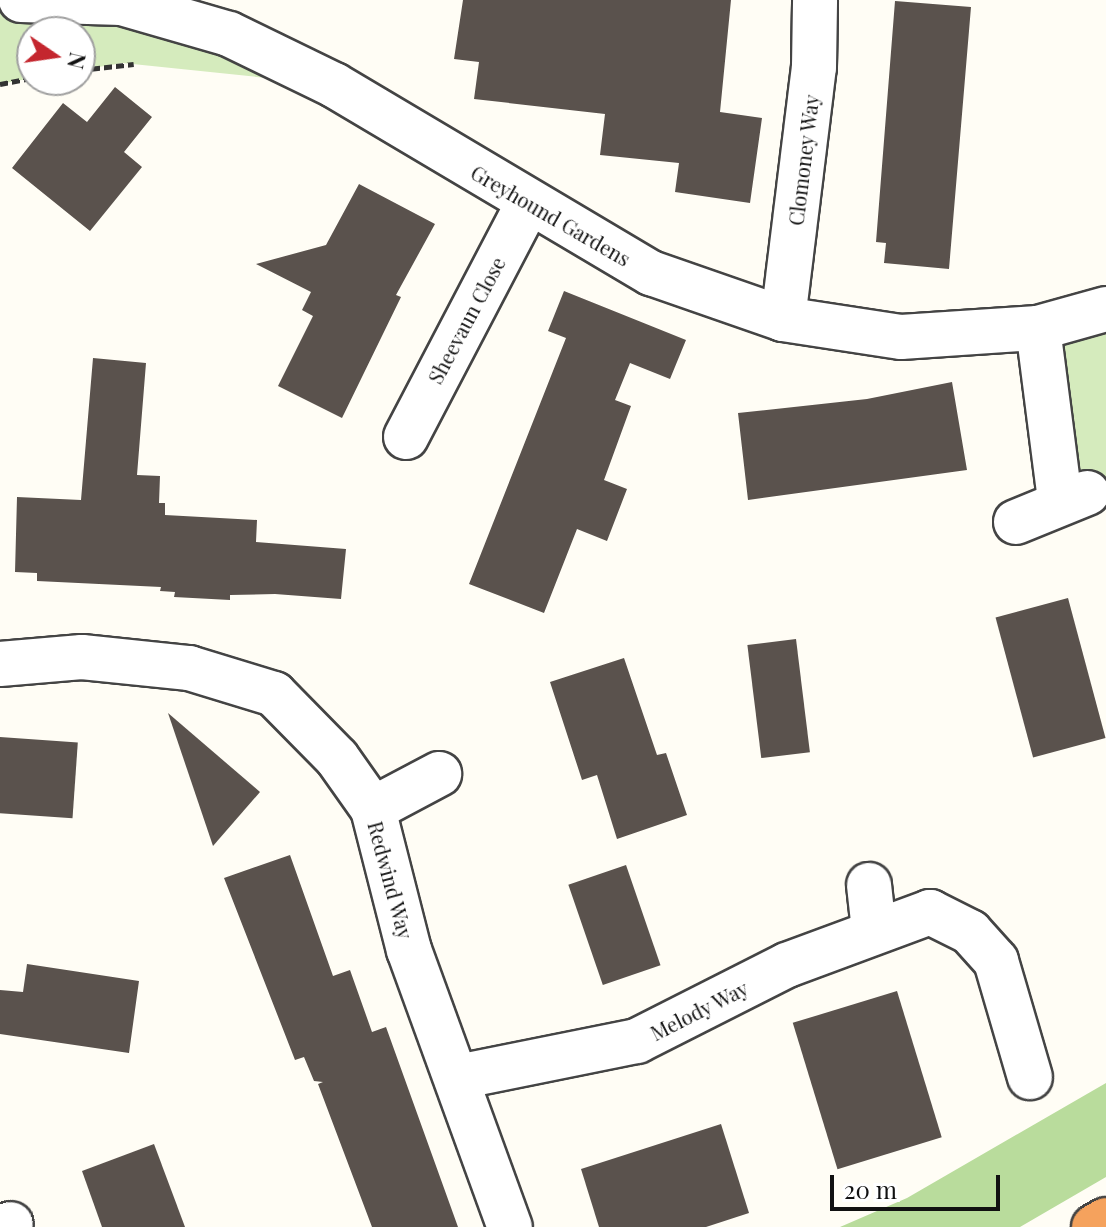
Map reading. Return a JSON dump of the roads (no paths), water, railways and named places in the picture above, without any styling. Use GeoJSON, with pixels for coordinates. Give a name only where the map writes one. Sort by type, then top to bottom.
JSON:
{"type":"FeatureCollection","features":[{"type":"Feature","properties":{"kind":"highway"},"geometry":{"type":"LineString","coordinates":[[1094,1227],[1106,1220]]}},
{"type":"Feature","properties":{"kind":"street","name":"Greyhound Gardens"},"geometry":{"type":"LineString","coordinates":[[0,9],[18,0],[122,3],[229,34],[334,85],[528,204],[651,273],[783,319],[901,337],[1038,328],[1106,309]]}},
{"type":"Feature","properties":{"kind":"street","name":"Clomoney Way"},"geometry":{"type":"LineString","coordinates":[[783,319],[814,67],[815,0]]}},
{"type":"Feature","properties":{"kind":"street","name":"Sheevaun Close"},"geometry":{"type":"LineString","coordinates":[[406,437],[528,204]]}},
{"type":"Feature","properties":{"kind":"street"},"geometry":{"type":"LineString","coordinates":[[1016,522],[1074,497],[1038,328]]}},
{"type":"Feature","properties":{"kind":"street","name":"Redwind Way"},"geometry":{"type":"LineString","coordinates":[[0,664],[82,657],[189,668],[274,694],[337,758],[373,809],[409,950],[458,1077],[509,1224]]}},
{"type":"Feature","properties":{"kind":"street"},"geometry":{"type":"LineString","coordinates":[[373,809],[439,774]]}},
{"type":"Feature","properties":{"kind":"street"},"geometry":{"type":"LineString","coordinates":[[869,885],[874,930]]}},
{"type":"Feature","properties":{"kind":"street","name":"Melody Way"},"geometry":{"type":"LineString","coordinates":[[458,1077],[637,1041],[787,965],[874,930],[930,912],[970,932],[996,961],[1030,1077]]}}]}
